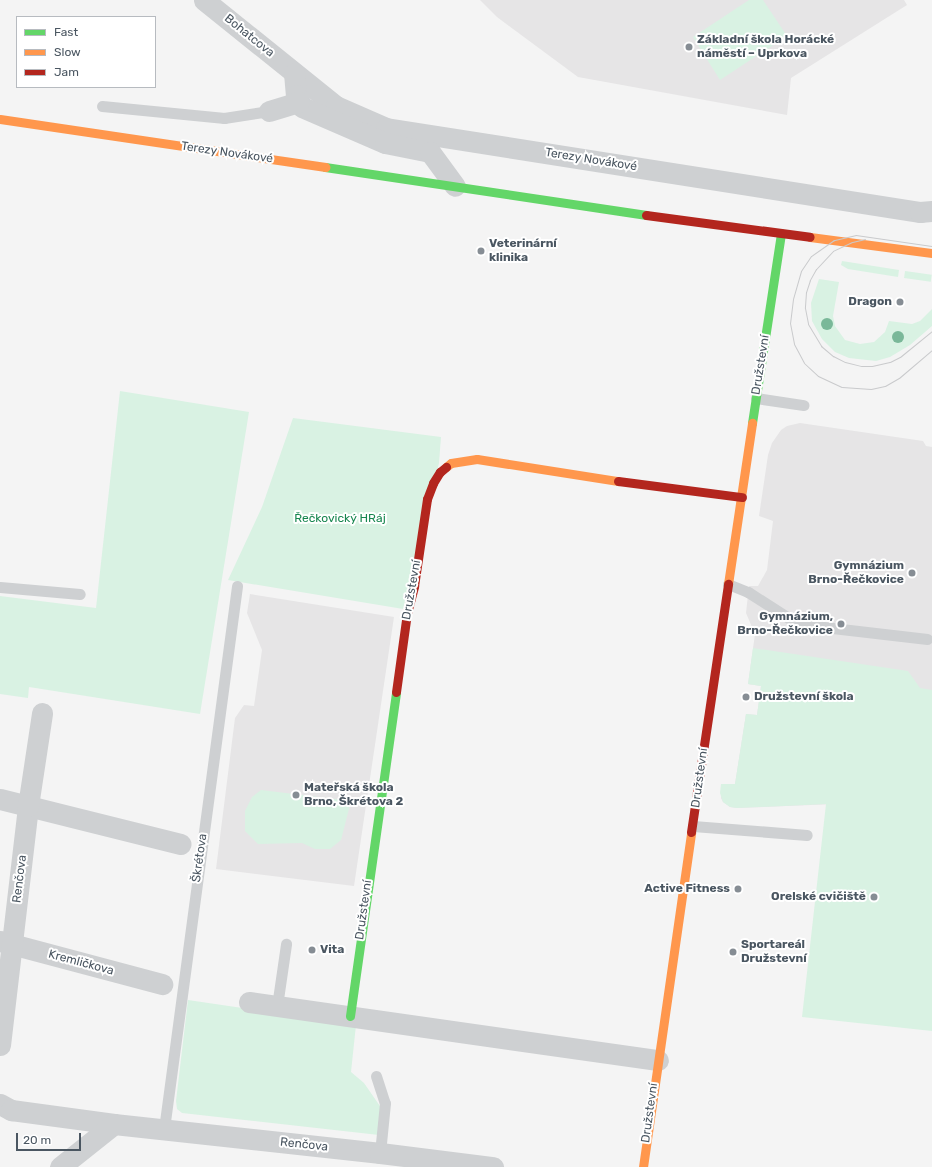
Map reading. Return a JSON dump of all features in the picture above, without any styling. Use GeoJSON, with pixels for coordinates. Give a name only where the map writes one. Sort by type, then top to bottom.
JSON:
{"type":"FeatureCollection","features":[{"type":"Feature","properties":{"kind":"street","name":"Bohatcova"},"geometry":{"type":"LineString","coordinates":[[204,0],[294,73]]}},
{"type":"Feature","properties":{"kind":"street"},"geometry":{"type":"LineString","coordinates":[[294,73],[296,95],[302,107],[385,143],[430,152],[455,186]]}},
{"type":"Feature","properties":{"kind":"street","name":"Terezy Novákové"},"geometry":{"type":"LineString","coordinates":[[294,73],[336,106],[386,128],[920,212],[932,212]]}},
{"type":"Feature","properties":{"kind":"street"},"geometry":{"type":"LineString","coordinates":[[269,111],[300,102]]}},
{"type":"Feature","properties":{"kind":"street","name":"Terezy Novákové"},"geometry":{"type":"LineString","coordinates":[[0,119],[674,219],[932,252]]}},
{"type":"Feature","properties":{"kind":"street","name":"Družstevní"},"geometry":{"type":"LineString","coordinates":[[643,1167],[781,233]]}},
{"type":"Feature","properties":{"kind":"street","name":"Družstevní"},"geometry":{"type":"LineString","coordinates":[[350,1016],[407,613],[414,586],[427,499],[433,483],[440,472],[451,463],[477,459],[605,479],[742,497]]}},
{"type":"Feature","properties":{"kind":"street","name":"Renčova"},"geometry":{"type":"LineString","coordinates":[[0,1046],[6,943],[42,713]]}},
{"type":"Feature","properties":{"kind":"street","name":"Škrétova"},"geometry":{"type":"LineString","coordinates":[[0,799],[180,844]]}},
{"type":"Feature","properties":{"kind":"street","name":"Kremličkova"},"geometry":{"type":"LineString","coordinates":[[6,943],[162,984]]}},
{"type":"Feature","properties":{"kind":"street"},"geometry":{"type":"LineString","coordinates":[[249,1002],[658,1060]]}},
{"type":"Feature","properties":{"kind":"street","name":"Renčova"},"geometry":{"type":"LineString","coordinates":[[0,1104],[11,1110],[114,1124],[380,1152],[493,1167]]}},
{"type":"Feature","properties":{"kind":"street"},"geometry":{"type":"LineString","coordinates":[[60,1167],[114,1124]]}},
{"type":"Feature","properties":{"kind":"lane"},"geometry":{"type":"LineString","coordinates":[[102,106],[224,118],[269,111]]}},
{"type":"Feature","properties":{"kind":"lane"},"geometry":{"type":"LineString","coordinates":[[756,398],[803,405]]}},
{"type":"Feature","properties":{"kind":"lane"},"geometry":{"type":"LineString","coordinates":[[728,584],[748,592],[798,624],[927,639]]}},
{"type":"Feature","properties":{"kind":"lane","name":"Škrétova"},"geometry":{"type":"LineString","coordinates":[[164,1129],[237,586]]}},
{"type":"Feature","properties":{"kind":"lane"},"geometry":{"type":"LineString","coordinates":[[0,588],[80,594]]}},
{"type":"Feature","properties":{"kind":"lane"},"geometry":{"type":"LineString","coordinates":[[693,826],[807,835]]}},
{"type":"Feature","properties":{"kind":"lane"},"geometry":{"type":"LineString","coordinates":[[277,1006],[286,944]]}},
{"type":"Feature","properties":{"kind":"lane"},"geometry":{"type":"LineString","coordinates":[[376,1076],[385,1103],[380,1152]]}},
{"type":"Feature","properties":{"kind":"shaded area","name":"Základní škola Horácké náměstí – Uprkova"},"geometry":{"type":"Polygon","coordinates":[[[480,0],[904,0],[907,5],[791,78],[787,115],[578,77],[497,17],[480,0]]]}},
{"type":"Feature","properties":{"kind":"shaded area","name":"Gymnázium, Brno-Řečkovice"},"geometry":{"type":"Polygon","coordinates":[[[800,423],[923,441],[926,446],[932,447],[932,800],[737,808],[730,807],[723,802],[721,798],[721,784],[735,784],[746,714],[757,715],[761,686],[748,684],[755,634],[746,613],[749,586],[758,586],[767,570],[773,521],[759,516],[768,455],[772,443],[781,430],[787,426],[800,423]]]}},
{"type":"Feature","properties":{"kind":"shaded area","name":"Mateřská škola Brno, Škrétova 2"},"geometry":{"type":"Polygon","coordinates":[[[250,594],[394,617],[354,886],[216,869],[235,718],[244,705],[254,706],[262,650],[247,613],[250,594]]]}},
{"type":"Feature","properties":{"kind":"green space"},"geometry":{"type":"Polygon","coordinates":[[[749,0],[763,0],[787,36],[720,80],[693,37],[749,0]]]}},
{"type":"Feature","properties":{"kind":"green space"},"geometry":{"type":"Polygon","coordinates":[[[842,261],[899,270],[898,277],[848,269],[841,265],[842,261]]]}},
{"type":"Feature","properties":{"kind":"green space"},"geometry":{"type":"Polygon","coordinates":[[[905,271],[932,275],[931,282],[904,278],[905,271]]]}},
{"type":"Feature","properties":{"kind":"green space"},"geometry":{"type":"Polygon","coordinates":[[[819,279],[839,282],[833,316],[835,326],[845,340],[860,344],[874,342],[885,332],[889,321],[912,324],[920,321],[932,309],[932,326],[910,345],[890,357],[876,361],[849,358],[835,352],[822,339],[812,321],[811,303],[819,279]]]}},
{"type":"Feature","properties":{"kind":"green space"},"geometry":{"type":"Polygon","coordinates":[[[120,391],[249,412],[200,714],[29,687],[28,698],[0,694],[0,596],[96,608],[120,391]]]}},
{"type":"Feature","properties":{"kind":"green space","name":"Řečkovický HRáj"},"geometry":{"type":"Polygon","coordinates":[[[293,418],[441,437],[439,463],[403,609],[228,580],[262,507],[293,418]]]}},
{"type":"Feature","properties":{"kind":"green space"},"geometry":{"type":"Polygon","coordinates":[[[753,648],[908,671],[920,688],[932,690],[932,1031],[802,1017],[826,804],[737,808],[730,807],[723,802],[720,793],[721,784],[735,784],[746,714],[757,715],[761,686],[748,684],[753,648]]]}},
{"type":"Feature","properties":{"kind":"green space"},"geometry":{"type":"Polygon","coordinates":[[[261,790],[351,801],[341,840],[330,849],[315,849],[302,843],[258,844],[245,831],[245,811],[252,797],[261,790]]]}},
{"type":"Feature","properties":{"kind":"green space"},"geometry":{"type":"Polygon","coordinates":[[[188,1000],[356,1025],[351,1072],[364,1083],[382,1109],[379,1135],[182,1113],[177,1109],[176,1101],[188,1000]]]}},
{"type":"Feature","properties":{"kind":"tram line"},"geometry":{"type":"LineString","coordinates":[[932,246],[856,235],[834,240],[811,256],[801,271],[793,299],[790,323],[794,344],[804,363],[818,376],[842,387],[871,389],[885,386],[899,378],[932,350]]}},
{"type":"Feature","properties":{"kind":"tram line"},"geometry":{"type":"LineString","coordinates":[[865,239],[852,242],[833,251],[816,269],[810,280],[806,292],[805,308],[808,324],[821,346],[833,356],[845,362],[861,366],[872,366],[890,362],[900,357],[932,331]]}},
{"type":"Feature","properties":{"kind":"traffic: fast"},"geometry":{"type":"LineString","coordinates":[[325,167],[646,215]]}},
{"type":"Feature","properties":{"kind":"traffic: fast"},"geometry":{"type":"LineString","coordinates":[[752,423],[781,233]]}},
{"type":"Feature","properties":{"kind":"traffic: fast"},"geometry":{"type":"LineString","coordinates":[[350,1016],[396,692]]}},
{"type":"Feature","properties":{"kind":"traffic: slow"},"geometry":{"type":"LineString","coordinates":[[0,119],[325,167]]}},
{"type":"Feature","properties":{"kind":"traffic: slow"},"geometry":{"type":"LineString","coordinates":[[810,237],[932,253]]}},
{"type":"Feature","properties":{"kind":"traffic: slow"},"geometry":{"type":"LineString","coordinates":[[728,584],[752,423]]}},
{"type":"Feature","properties":{"kind":"traffic: slow"},"geometry":{"type":"LineString","coordinates":[[446,467],[451,463],[477,459],[618,481]]}},
{"type":"Feature","properties":{"kind":"traffic: slow"},"geometry":{"type":"LineString","coordinates":[[643,1167],[691,832]]}},
{"type":"Feature","properties":{"kind":"traffic: jam"},"geometry":{"type":"LineString","coordinates":[[646,215],[810,237]]}},
{"type":"Feature","properties":{"kind":"traffic: jam"},"geometry":{"type":"LineString","coordinates":[[396,692],[407,613],[414,586],[427,499],[433,483],[440,472],[446,467]]}},
{"type":"Feature","properties":{"kind":"traffic: jam"},"geometry":{"type":"LineString","coordinates":[[618,481],[742,497]]}},
{"type":"Feature","properties":{"kind":"traffic: jam"},"geometry":{"type":"LineString","coordinates":[[691,832],[728,584]]}},
{"type":"Feature","properties":{"kind":"place","name":"Základní škola Horácké náměstí – Uprkova"},"geometry":{"type":"Point","coordinates":[689,47]}},
{"type":"Feature","properties":{"kind":"place","name":"Veterinární klinika"},"geometry":{"type":"Point","coordinates":[481,251]}},
{"type":"Feature","properties":{"kind":"place","name":"Dragon"},"geometry":{"type":"Point","coordinates":[900,302]}},
{"type":"Feature","properties":{"kind":"place","name":"Gymnázium Brno-Řečkovice"},"geometry":{"type":"Point","coordinates":[912,573]}},
{"type":"Feature","properties":{"kind":"place","name":"Gymnázium, Brno-Řečkovice"},"geometry":{"type":"Point","coordinates":[841,624]}},
{"type":"Feature","properties":{"kind":"place","name":"Družstevní škola"},"geometry":{"type":"Point","coordinates":[746,697]}},
{"type":"Feature","properties":{"kind":"place","name":"Mateřská škola Brno, Škrétova 2"},"geometry":{"type":"Point","coordinates":[296,795]}},
{"type":"Feature","properties":{"kind":"place","name":"Active Fitness"},"geometry":{"type":"Point","coordinates":[738,889]}},
{"type":"Feature","properties":{"kind":"place","name":"Orelské cvičiště"},"geometry":{"type":"Point","coordinates":[874,897]}},
{"type":"Feature","properties":{"kind":"place","name":"Vita"},"geometry":{"type":"Point","coordinates":[312,950]}},
{"type":"Feature","properties":{"kind":"place","name":"Sportareál Družstevní"},"geometry":{"type":"Point","coordinates":[733,952]}}]}
